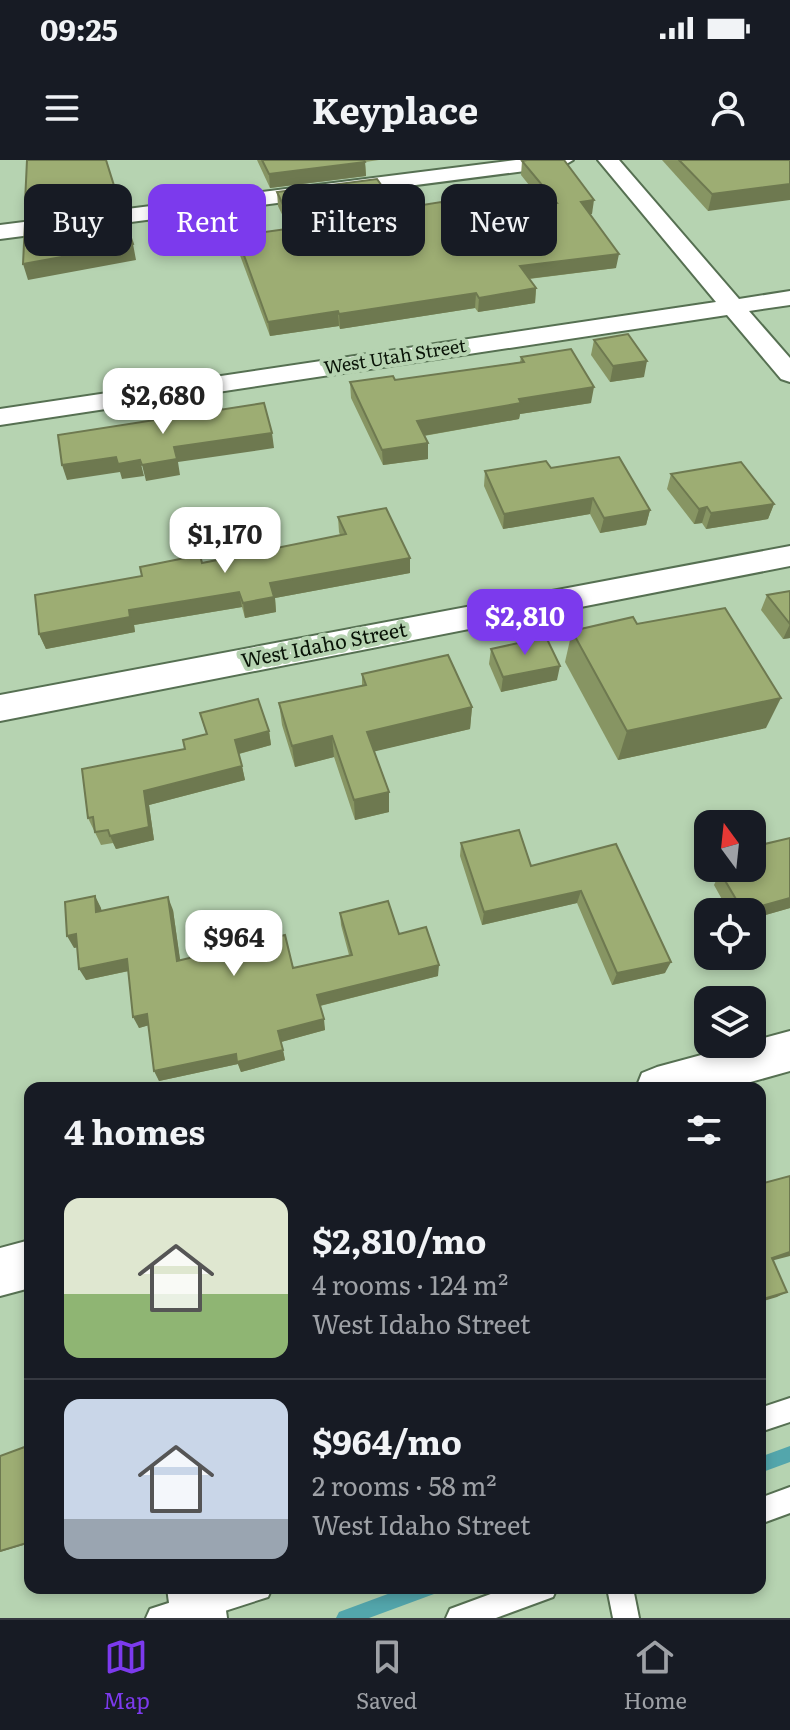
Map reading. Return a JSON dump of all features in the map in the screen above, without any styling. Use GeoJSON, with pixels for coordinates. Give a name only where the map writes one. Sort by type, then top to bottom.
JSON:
{"type":"FeatureCollection","features":[{"type":"Feature","properties":{"kind":"street"},"geometry":{"type":"LineString","coordinates":[[0,232],[563,160]]}},
{"type":"Feature","properties":{"kind":"street"},"geometry":{"type":"LineString","coordinates":[[608,160],[790,374]]}},
{"type":"Feature","properties":{"kind":"street","name":"West Utah Street"},"geometry":{"type":"LineString","coordinates":[[0,417],[790,298]]}},
{"type":"Feature","properties":{"kind":"street","name":"West Idaho Street"},"geometry":{"type":"LineString","coordinates":[[0,708],[790,556]]}},
{"type":"Feature","properties":{"kind":"street"},"geometry":{"type":"LineString","coordinates":[[679,1082],[790,1051]]}},
{"type":"Feature","properties":{"kind":"street"},"geometry":{"type":"LineString","coordinates":[[0,1272],[24,1266]]}},
{"type":"Feature","properties":{"kind":"lane"},"geometry":{"type":"LineString","coordinates":[[766,1418],[790,1410]]}},
{"type":"Feature","properties":{"kind":"lane"},"geometry":{"type":"LineString","coordinates":[[766,1509],[790,1500]]}},
{"type":"Feature","properties":{"kind":"lane"},"geometry":{"type":"LineString","coordinates":[[187,1608],[237,1594]]}},
{"type":"Feature","properties":{"kind":"lane"},"geometry":{"type":"LineString","coordinates":[[459,1618],[527,1594]]}},
{"type":"Feature","properties":{"kind":"lane"},"geometry":{"type":"LineString","coordinates":[[621,1594],[626,1618]]}},
{"type":"Feature","properties":{"kind":"building"},"geometry":{"type":"Polygon","coordinates":[[[27,160],[106,160],[114,184],[26,184],[27,160]]]}},
{"type":"Feature","properties":{"kind":"building"},"geometry":{"type":"Polygon","coordinates":[[[262,160],[364,160],[365,162],[269,174],[262,160]]]}},
{"type":"Feature","properties":{"kind":"building"},"geometry":{"type":"Polygon","coordinates":[[[564,160],[594,200],[581,202],[619,254],[520,266],[536,288],[479,298],[476,293],[268,322],[244,256],[266,256],[266,232],[282,230],[282,256],[425,256],[425,205],[441,202],[441,256],[557,256],[557,184],[541,184],[522,161],[564,160]]]}},
{"type":"Feature","properties":{"kind":"building"},"geometry":{"type":"Polygon","coordinates":[[[679,160],[790,160],[790,184],[712,194],[679,160]]]}},
{"type":"Feature","properties":{"kind":"building"},"geometry":{"type":"Polygon","coordinates":[[[377,179],[380,184],[339,184],[377,179]]]}},
{"type":"Feature","properties":{"kind":"building"},"geometry":{"type":"Polygon","coordinates":[[[24,244],[24,256],[67,256],[23,264],[24,244]]]}},
{"type":"Feature","properties":{"kind":"building"},"geometry":{"type":"Polygon","coordinates":[[[628,334],[647,361],[613,366],[594,340],[628,334]]]}},
{"type":"Feature","properties":{"kind":"building"},"geometry":{"type":"Polygon","coordinates":[[[571,349],[594,387],[417,421],[428,443],[382,450],[350,382],[393,376],[395,380],[524,362],[521,357],[571,349]]]}},
{"type":"Feature","properties":{"kind":"building"},"geometry":{"type":"Polygon","coordinates":[[[264,403],[272,433],[174,447],[177,459],[142,465],[140,460],[118,464],[116,457],[62,465],[58,435],[264,403]]]}},
{"type":"Feature","properties":{"kind":"building"},"geometry":{"type":"Polygon","coordinates":[[[619,457],[650,510],[604,518],[593,498],[504,514],[485,471],[546,461],[551,468],[619,457]]]}},
{"type":"Feature","properties":{"kind":"building"},"geometry":{"type":"Polygon","coordinates":[[[741,462],[774,504],[711,513],[707,507],[699,509],[671,474],[741,462]]]}},
{"type":"Feature","properties":{"kind":"building"},"geometry":{"type":"Polygon","coordinates":[[[386,508],[410,558],[270,583],[274,597],[243,603],[239,592],[129,610],[130,617],[39,634],[35,595],[142,576],[140,567],[200,555],[202,563],[346,534],[338,517],[386,508]]]}},
{"type":"Feature","properties":{"kind":"building"},"geometry":{"type":"Polygon","coordinates":[[[790,591],[790,624],[767,595],[790,591]]]}},
{"type":"Feature","properties":{"kind":"building"},"geometry":{"type":"Polygon","coordinates":[[[725,608],[781,698],[627,731],[572,631],[633,617],[637,624],[725,608]]]}},
{"type":"Feature","properties":{"kind":"building"},"geometry":{"type":"Polygon","coordinates":[[[546,637],[560,666],[503,677],[491,649],[546,637]]]}},
{"type":"Feature","properties":{"kind":"building"},"geometry":{"type":"Polygon","coordinates":[[[448,655],[472,707],[367,732],[389,792],[354,800],[332,736],[292,746],[279,703],[366,685],[362,674],[448,655]]]}},
{"type":"Feature","properties":{"kind":"building"},"geometry":{"type":"Polygon","coordinates":[[[258,699],[269,731],[235,740],[242,766],[144,791],[149,827],[110,836],[108,830],[95,832],[93,817],[88,818],[82,769],[185,749],[183,740],[207,734],[200,713],[258,699]]]}},
{"type":"Feature","properties":{"kind":"building"},"geometry":{"type":"Polygon","coordinates":[[[519,830],[531,866],[616,844],[671,962],[617,973],[581,891],[484,912],[461,843],[519,830]]]}},
{"type":"Feature","properties":{"kind":"building"},"geometry":{"type":"Polygon","coordinates":[[[790,838],[790,898],[766,905],[766,898],[735,898],[726,882],[766,882],[766,844],[790,838]]]}},
{"type":"Feature","properties":{"kind":"building"},"geometry":{"type":"Polygon","coordinates":[[[95,896],[96,912],[168,897],[177,961],[285,935],[293,968],[352,955],[340,913],[388,901],[399,934],[426,927],[439,965],[317,995],[324,1019],[278,1031],[283,1050],[237,1062],[236,1054],[154,1071],[147,1014],[133,1017],[127,959],[79,969],[76,934],[67,936],[65,902],[95,896]]]}},
{"type":"Feature","properties":{"kind":"building"},"geometry":{"type":"Polygon","coordinates":[[[790,1176],[790,1252],[772,1258],[787,1292],[766,1298],[766,1182],[790,1176]]]}},
{"type":"Feature","properties":{"kind":"building"},"geometry":{"type":"Polygon","coordinates":[[[24,1447],[24,1544],[0,1551],[0,1456],[24,1447]]]}},
{"type":"Feature","properties":{"kind":"waterway"},"geometry":{"type":"LineString","coordinates":[[766,1463],[790,1454]]}},
{"type":"Feature","properties":{"kind":"waterway"},"geometry":{"type":"LineString","coordinates":[[345,1618],[411,1594]]}}]}
